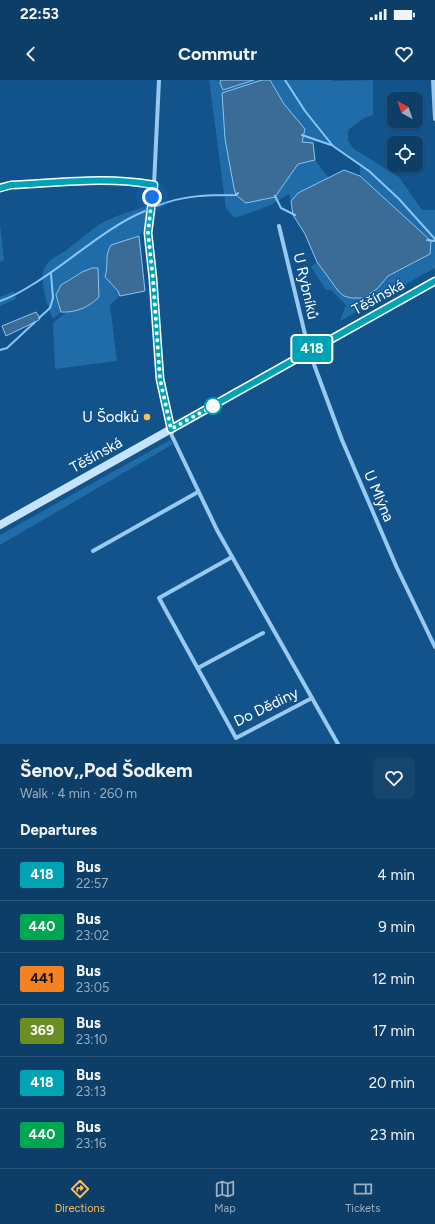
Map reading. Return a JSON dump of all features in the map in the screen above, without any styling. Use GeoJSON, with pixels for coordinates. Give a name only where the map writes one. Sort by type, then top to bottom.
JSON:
{"type":"FeatureCollection","features":[{"type":"Feature","properties":{"kind":"main road","name":"Těšínská"},"geometry":{"type":"LineString","coordinates":[[0,525],[435,281]]}},
{"type":"Feature","properties":{"kind":"street","name":"Do Dědiny"},"geometry":{"type":"LineString","coordinates":[[159,80],[154,185],[148,233],[153,279],[160,379],[171,429],[174,440],[217,530],[338,744]]}},
{"type":"Feature","properties":{"kind":"street"},"geometry":{"type":"LineString","coordinates":[[433,80],[435,119]]}},
{"type":"Feature","properties":{"kind":"street"},"geometry":{"type":"LineString","coordinates":[[0,188],[11,185],[94,181],[134,181],[154,185]]}},
{"type":"Feature","properties":{"kind":"street","name":"U Rybníků"},"geometry":{"type":"LineString","coordinates":[[279,226],[309,351]]}},
{"type":"Feature","properties":{"kind":"street","name":"U Mlýna"},"geometry":{"type":"LineString","coordinates":[[309,351],[342,440],[397,568],[435,647]]}},
{"type":"Feature","properties":{"kind":"street"},"geometry":{"type":"LineString","coordinates":[[93,551],[198,492]]}},
{"type":"Feature","properties":{"kind":"street","name":"Do Dědiny"},"geometry":{"type":"LineString","coordinates":[[232,557],[159,598],[236,738],[312,698]]}},
{"type":"Feature","properties":{"kind":"street"},"geometry":{"type":"LineString","coordinates":[[198,668],[262,633]]}},
{"type":"Feature","properties":{"kind":"shaded area"},"geometry":{"type":"Polygon","coordinates":[[[209,80],[221,80],[220,83],[223,90],[254,80],[264,80],[222,93],[227,152],[275,197],[298,164],[315,160],[329,178],[298,193],[291,201],[289,194],[271,205],[235,218],[226,208],[209,80]]]}},
{"type":"Feature","properties":{"kind":"shaded area"},"geometry":{"type":"Polygon","coordinates":[[[221,80],[254,80],[223,90],[220,83],[221,80]]]}},
{"type":"Feature","properties":{"kind":"shaded area"},"geometry":{"type":"Polygon","coordinates":[[[262,80],[270,80],[284,104],[305,129],[302,142],[313,143],[315,160],[298,164],[275,197],[246,203],[236,195],[234,188],[225,139],[222,93],[262,80]]]}},
{"type":"Feature","properties":{"kind":"shaded area"},"geometry":{"type":"Polygon","coordinates":[[[270,80],[373,80],[373,115],[364,118],[348,130],[348,141],[354,149],[387,170],[387,172],[391,172],[399,177],[422,210],[435,210],[435,268],[340,321],[346,305],[331,290],[326,290],[311,267],[317,262],[339,292],[344,296],[377,289],[388,276],[430,254],[431,241],[360,176],[360,165],[333,146],[320,142],[302,143],[284,104],[270,80]]]}},
{"type":"Feature","properties":{"kind":"shaded area"},"geometry":{"type":"Polygon","coordinates":[[[344,170],[360,176],[431,241],[430,254],[388,276],[377,289],[363,298],[351,298],[344,296],[339,292],[317,262],[305,234],[293,215],[291,201],[298,193],[344,170]]]}},
{"type":"Feature","properties":{"kind":"shaded area"},"geometry":{"type":"Polygon","coordinates":[[[148,206],[144,229],[139,236],[111,245],[107,257],[105,277],[118,291],[120,296],[110,305],[117,361],[55,369],[53,323],[65,313],[78,310],[98,288],[98,268],[73,276],[64,284],[56,295],[61,312],[53,319],[43,287],[44,269],[51,260],[102,223],[118,215],[148,206]]]}},
{"type":"Feature","properties":{"kind":"shaded area"},"geometry":{"type":"Polygon","coordinates":[[[0,225],[4,261],[0,262],[0,225]]]}},
{"type":"Feature","properties":{"kind":"shaded area"},"geometry":{"type":"Polygon","coordinates":[[[139,236],[145,291],[120,296],[118,291],[105,277],[109,249],[111,245],[139,236]]]}},
{"type":"Feature","properties":{"kind":"shaded area"},"geometry":{"type":"Polygon","coordinates":[[[92,268],[98,268],[99,297],[82,309],[61,312],[56,295],[61,285],[82,272],[92,268]]]}},
{"type":"Feature","properties":{"kind":"shaded area"},"geometry":{"type":"Polygon","coordinates":[[[14,291],[16,299],[0,306],[0,297],[14,291]]]}},
{"type":"Feature","properties":{"kind":"shaded area"},"geometry":{"type":"Polygon","coordinates":[[[36,312],[40,318],[39,320],[6,336],[2,326],[36,312]]]}},
{"type":"Feature","properties":{"kind":"shaded area"},"geometry":{"type":"Polygon","coordinates":[[[170,440],[173,444],[0,545],[0,535],[170,440]]]}},
{"type":"Feature","properties":{"kind":"waterway"},"geometry":{"type":"LineString","coordinates":[[285,80],[305,111],[333,146],[369,171],[399,199],[435,239]]}},
{"type":"Feature","properties":{"kind":"waterway"},"geometry":{"type":"LineString","coordinates":[[302,135],[331,145]]}},
{"type":"Feature","properties":{"kind":"waterway"},"geometry":{"type":"LineString","coordinates":[[157,206],[186,198],[236,195],[238,193]]}},
{"type":"Feature","properties":{"kind":"waterway"},"geometry":{"type":"LineString","coordinates":[[275,196],[281,208],[295,215]]}},
{"type":"Feature","properties":{"kind":"waterway"},"geometry":{"type":"LineString","coordinates":[[0,301],[27,288],[49,274],[89,244],[117,226],[145,211]]}},
{"type":"Feature","properties":{"kind":"waterway"},"geometry":{"type":"LineString","coordinates":[[427,240],[435,241]]}},
{"type":"Feature","properties":{"kind":"waterway"},"geometry":{"type":"LineString","coordinates":[[39,318],[50,308],[53,298],[51,274]]}},
{"type":"Feature","properties":{"kind":"waterway"},"geometry":{"type":"LineString","coordinates":[[0,350],[7,348],[35,322]]}},
{"type":"Feature","properties":{"kind":"bus line","name":"418"},"geometry":{"type":"LineString","coordinates":[[0,188],[11,185],[94,181],[134,181],[154,185],[148,233],[153,279],[160,379],[171,429],[435,281]]}},
{"type":"Feature","properties":{"kind":"place","name":"U Šodků"},"geometry":{"type":"Point","coordinates":[147,417]}},
{"type":"Feature","properties":{"kind":"route"},"geometry":{"type":"LineString","coordinates":[[152,197],[148,233],[153,279],[160,379],[171,429],[213,406]]}}]}
